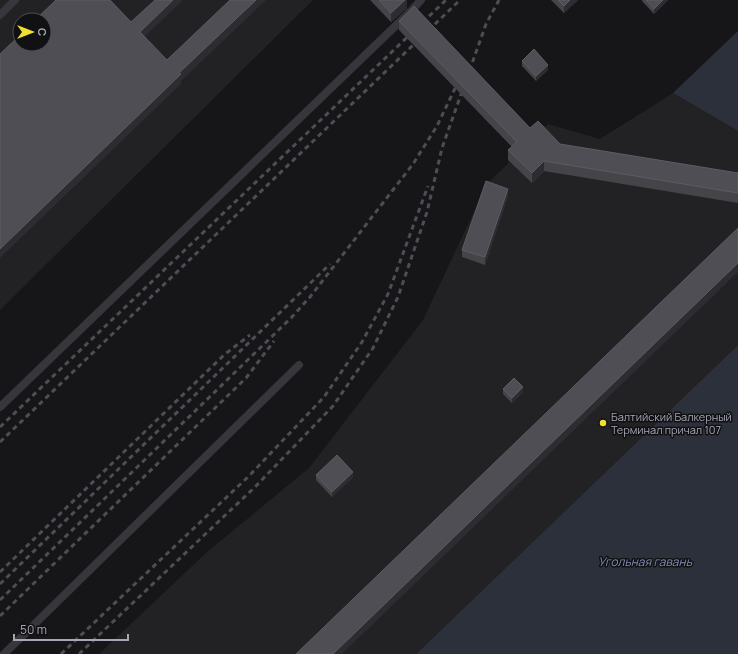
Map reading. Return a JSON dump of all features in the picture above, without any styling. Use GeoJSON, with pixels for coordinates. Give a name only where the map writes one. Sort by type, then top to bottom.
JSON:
{"type":"FeatureCollection","features":[{"type":"Feature","properties":{"kind":"lane"},"geometry":{"type":"LineString","coordinates":[[0,15],[15,0]]}},
{"type":"Feature","properties":{"kind":"lane"},"geometry":{"type":"LineString","coordinates":[[0,406],[411,11],[420,0]]}},
{"type":"Feature","properties":{"kind":"lane"},"geometry":{"type":"LineString","coordinates":[[4,654],[299,365]]}},
{"type":"Feature","properties":{"kind":"shaded area"},"geometry":{"type":"Polygon","coordinates":[[[0,0],[313,0],[0,310],[0,0]]]}},
{"type":"Feature","properties":{"kind":"shaded area"},"geometry":{"type":"Polygon","coordinates":[[[673,93],[738,131],[738,345],[416,654],[99,654],[207,552],[309,468],[423,320],[487,184],[548,124],[600,139],[673,93]]]}},
{"type":"Feature","properties":{"kind":"water"},"geometry":{"type":"Polygon","coordinates":[[[738,31],[738,131],[673,93],[738,31]]]}},
{"type":"Feature","properties":{"kind":"water","name":"Угольная гавань"},"geometry":{"type":"Polygon","coordinates":[[[738,345],[738,654],[416,654],[738,345]]]}},
{"type":"Feature","properties":{"kind":"building"},"geometry":{"type":"Polygon","coordinates":[[[56,0],[110,0],[131,22],[155,0],[173,0],[140,32],[167,60],[230,0],[256,0],[179,73],[181,74],[0,249],[0,54],[12,43],[12,52],[52,52],[52,12],[43,12],[56,0]]]}},
{"type":"Feature","properties":{"kind":"building"},"geometry":{"type":"Polygon","coordinates":[[[379,0],[405,0],[391,13],[379,0]]]}},
{"type":"Feature","properties":{"kind":"building"},"geometry":{"type":"Polygon","coordinates":[[[558,0],[570,0],[564,6],[558,0]]]}},
{"type":"Feature","properties":{"kind":"building"},"geometry":{"type":"Polygon","coordinates":[[[646,0],[663,0],[654,9],[646,0]]]}},
{"type":"Feature","properties":{"kind":"building"},"geometry":{"type":"Polygon","coordinates":[[[414,6],[530,128],[538,121],[560,144],[738,173],[738,193],[544,161],[532,173],[508,150],[517,142],[399,21],[414,6]]]}},
{"type":"Feature","properties":{"kind":"building"},"geometry":{"type":"Polygon","coordinates":[[[534,49],[548,65],[536,76],[522,61],[534,49]]]}},
{"type":"Feature","properties":{"kind":"building"},"geometry":{"type":"Polygon","coordinates":[[[486,181],[508,189],[485,257],[462,250],[486,181]]]}},
{"type":"Feature","properties":{"kind":"building"},"geometry":{"type":"Polygon","coordinates":[[[738,228],[738,263],[333,654],[296,654],[738,228]]]}},
{"type":"Feature","properties":{"kind":"building"},"geometry":{"type":"Polygon","coordinates":[[[514,378],[523,387],[512,398],[503,389],[514,378]]]}},
{"type":"Feature","properties":{"kind":"building"},"geometry":{"type":"Polygon","coordinates":[[[337,455],[353,472],[332,492],[316,475],[337,455]]]}},
{"type":"Feature","properties":{"kind":"railway"},"geometry":{"type":"LineString","coordinates":[[0,427],[446,0]]}},
{"type":"Feature","properties":{"kind":"railway"},"geometry":{"type":"LineString","coordinates":[[0,442],[460,0]]}},
{"type":"Feature","properties":{"kind":"railway"},"geometry":{"type":"LineString","coordinates":[[79,654],[256,486],[333,406],[373,348],[398,297],[427,212],[442,148],[486,24],[499,0]]}},
{"type":"Feature","properties":{"kind":"railway"},"geometry":{"type":"LineString","coordinates":[[0,600],[291,318],[310,297],[413,164],[437,126],[460,78]]}},
{"type":"Feature","properties":{"kind":"railway"},"geometry":{"type":"LineString","coordinates":[[61,654],[249,476],[324,397],[362,342],[388,294],[428,186]]}},
{"type":"Feature","properties":{"kind":"railway"},"geometry":{"type":"LineString","coordinates":[[0,584],[330,264]]}},
{"type":"Feature","properties":{"kind":"railway"},"geometry":{"type":"LineString","coordinates":[[0,572],[225,354],[250,335]]}},
{"type":"Feature","properties":{"kind":"railway"},"geometry":{"type":"LineString","coordinates":[[0,616],[246,378],[274,341]]}},
{"type":"Feature","properties":{"kind":"place","name":"Балтийский Балкерный Терминал причал 107"},"geometry":{"type":"Point","coordinates":[603,423]}}]}
